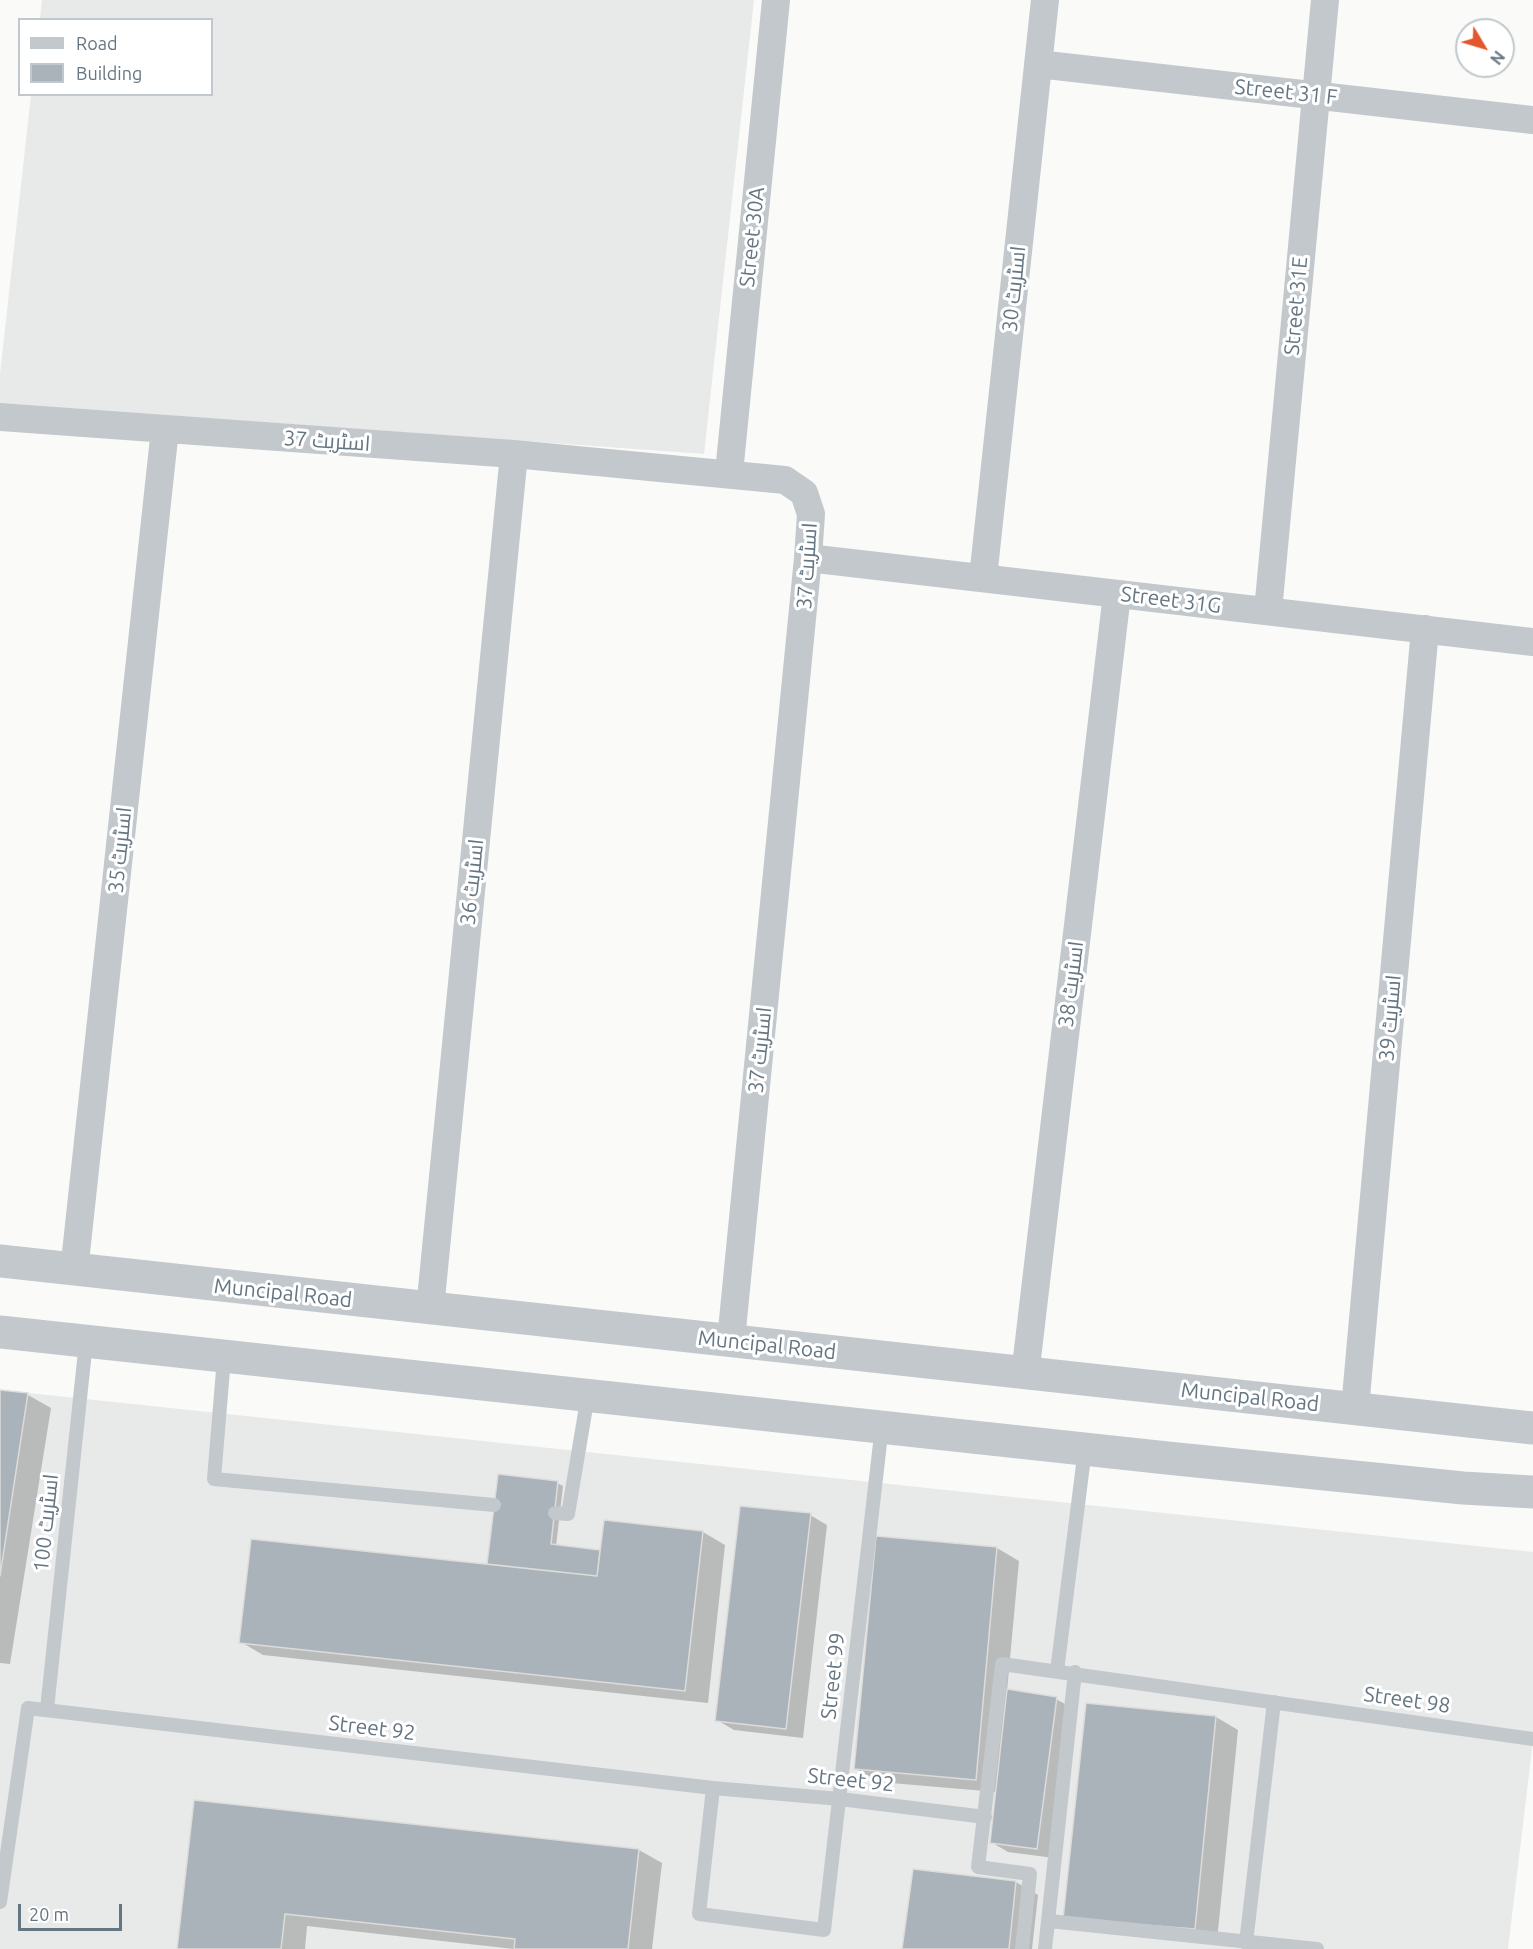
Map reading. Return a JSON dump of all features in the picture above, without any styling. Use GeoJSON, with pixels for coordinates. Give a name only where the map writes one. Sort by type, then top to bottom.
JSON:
{"type":"FeatureCollection","features":[{"type":"Feature","properties":{"kind":"street","name":"Street 30A"},"geometry":{"type":"LineString","coordinates":[[729,473],[776,0]]}},
{"type":"Feature","properties":{"kind":"street","name":"اسٹریٹ 30"},"geometry":{"type":"LineString","coordinates":[[983,578],[1045,0]]}},
{"type":"Feature","properties":{"kind":"street","name":"Street 31E"},"geometry":{"type":"LineString","coordinates":[[1268,611],[1324,0]]}},
{"type":"Feature","properties":{"kind":"street","name":"Street 31 F"},"geometry":{"type":"LineString","coordinates":[[1038,64],[1533,120]]}},
{"type":"Feature","properties":{"kind":"street","name":"اسٹریٹ 37"},"geometry":{"type":"LineString","coordinates":[[0,417],[514,454],[729,473],[785,480],[804,493],[811,514],[808,558],[731,1340]]}},
{"type":"Feature","properties":{"kind":"street","name":"اسٹریٹ 35"},"geometry":{"type":"LineString","coordinates":[[74,1271],[165,429]]}},
{"type":"Feature","properties":{"kind":"street","name":"اسٹریٹ 36"},"geometry":{"type":"LineString","coordinates":[[430,1309],[514,454]]}},
{"type":"Feature","properties":{"kind":"street","name":"Street 31G"},"geometry":{"type":"LineString","coordinates":[[808,558],[1533,642]]}},
{"type":"Feature","properties":{"kind":"street","name":"اسٹریٹ 38"},"geometry":{"type":"LineString","coordinates":[[1025,1375],[1117,594]]}},
{"type":"Feature","properties":{"kind":"street","name":"اسٹریٹ 39"},"geometry":{"type":"LineString","coordinates":[[1355,1408],[1425,629]]}},
{"type":"Feature","properties":{"kind":"street","name":"Muncipal Road"},"geometry":{"type":"LineString","coordinates":[[0,1261],[74,1271],[731,1340],[1025,1375],[1533,1428]]}},
{"type":"Feature","properties":{"kind":"street"},"geometry":{"type":"LineString","coordinates":[[0,1332],[224,1358],[1084,1449],[1530,1493]]}},
{"type":"Feature","properties":{"kind":"lane","name":"اسٹریٹ 100"},"geometry":{"type":"LineString","coordinates":[[47,1709],[86,1342]]}},
{"type":"Feature","properties":{"kind":"lane"},"geometry":{"type":"LineString","coordinates":[[224,1358],[214,1479],[494,1505]]}},
{"type":"Feature","properties":{"kind":"lane"},"geometry":{"type":"LineString","coordinates":[[555,1513],[568,1514],[588,1395]]}},
{"type":"Feature","properties":{"kind":"lane","name":"Street 99"},"geometry":{"type":"LineString","coordinates":[[712,1788],[699,1914],[824,1930],[882,1426]]}},
{"type":"Feature","properties":{"kind":"lane"},"geometry":{"type":"LineString","coordinates":[[1057,1671],[1084,1449]]}},
{"type":"Feature","properties":{"kind":"lane","name":"Street 98"},"geometry":{"type":"LineString","coordinates":[[985,1817],[1002,1664],[1075,1672],[1533,1739]]}},
{"type":"Feature","properties":{"kind":"lane"},"geometry":{"type":"LineString","coordinates":[[1045,1949],[1075,1672]]}},
{"type":"Feature","properties":{"kind":"lane"},"geometry":{"type":"LineString","coordinates":[[1246,1943],[1274,1702]]}},
{"type":"Feature","properties":{"kind":"lane","name":"Street 92"},"geometry":{"type":"LineString","coordinates":[[0,1902],[28,1708],[176,1727],[712,1788],[840,1799],[985,1817]]}},
{"type":"Feature","properties":{"kind":"lane"},"geometry":{"type":"LineString","coordinates":[[985,1817],[978,1867],[1030,1874],[1022,1949]]}},
{"type":"Feature","properties":{"kind":"lane"},"geometry":{"type":"LineString","coordinates":[[1049,1921],[1317,1949]]}},
{"type":"Feature","properties":{"kind":"shaded area"},"geometry":{"type":"Polygon","coordinates":[[[42,0],[754,0],[704,454],[0,403],[0,374],[31,96],[213,96],[213,18],[40,18],[42,0]]]}},
{"type":"Feature","properties":{"kind":"shaded area"},"geometry":{"type":"Polygon","coordinates":[[[0,1390],[1533,1552],[1533,1741],[1508,1949],[0,1949],[0,1390]]]}},
{"type":"Feature","properties":{"kind":"building"},"geometry":{"type":"Polygon","coordinates":[[[0,1390],[28,1393],[0,1576],[0,1390]]]}},
{"type":"Feature","properties":{"kind":"building"},"geometry":{"type":"Polygon","coordinates":[[[498,1474],[558,1481],[551,1544],[600,1550],[597,1576],[487,1564],[498,1474]]]}},
{"type":"Feature","properties":{"kind":"building"},"geometry":{"type":"Polygon","coordinates":[[[740,1506],[811,1513],[786,1729],[715,1721],[740,1506]]]}},
{"type":"Feature","properties":{"kind":"building"},"geometry":{"type":"Polygon","coordinates":[[[604,1520],[703,1531],[685,1691],[239,1643],[251,1539],[597,1576],[604,1520]]]}},
{"type":"Feature","properties":{"kind":"building"},"geometry":{"type":"Polygon","coordinates":[[[876,1536],[997,1547],[976,1780],[854,1769],[876,1536]]]}},
{"type":"Feature","properties":{"kind":"building"},"geometry":{"type":"Polygon","coordinates":[[[1007,1689],[1057,1697],[1037,1849],[990,1843],[1007,1689]]]}},
{"type":"Feature","properties":{"kind":"building"},"geometry":{"type":"Polygon","coordinates":[[[1086,1703],[1216,1716],[1195,1929],[1063,1919],[1086,1703]]]}},
{"type":"Feature","properties":{"kind":"building"},"geometry":{"type":"Polygon","coordinates":[[[194,1800],[639,1849],[628,1949],[514,1949],[515,1939],[285,1914],[281,1949],[177,1949],[194,1800]]]}},
{"type":"Feature","properties":{"kind":"building"},"geometry":{"type":"Polygon","coordinates":[[[913,1869],[1016,1881],[1009,1949],[902,1949],[913,1869]]]}}]}
